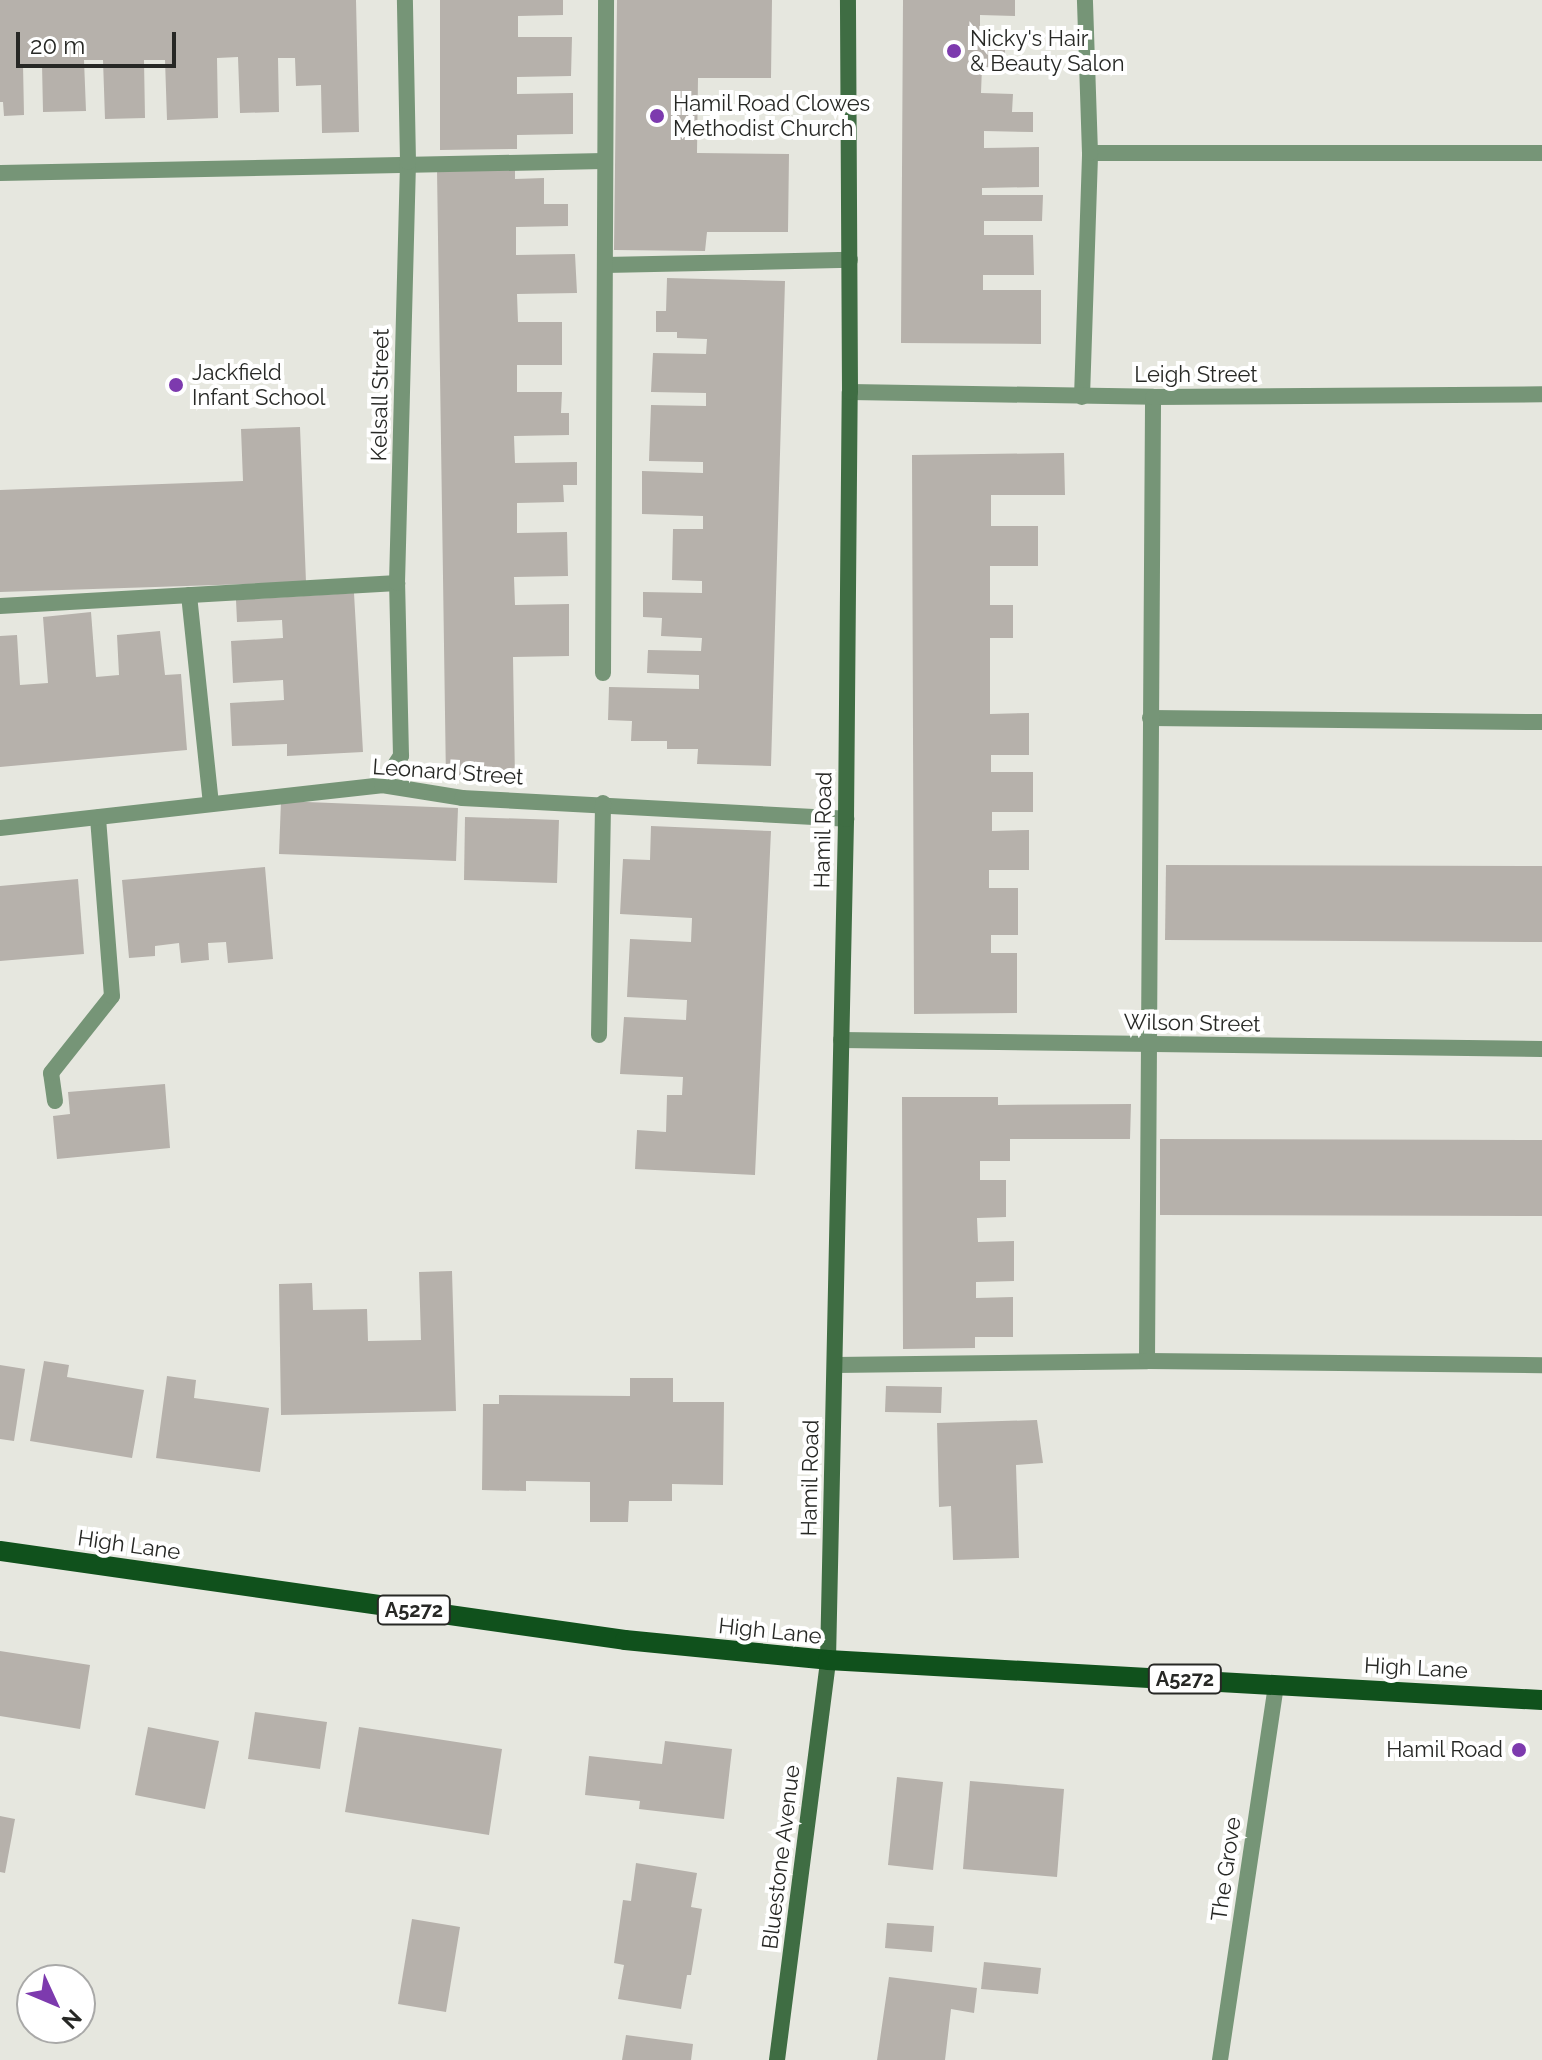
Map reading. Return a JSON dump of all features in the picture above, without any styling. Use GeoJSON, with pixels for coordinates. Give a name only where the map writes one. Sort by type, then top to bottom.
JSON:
{"type":"FeatureCollection","features":[{"type":"Feature","properties":{"kind":"main road","name":"High Lane"},"geometry":{"type":"LineString","coordinates":[[0,1551],[625,1640],[828,1660],[1542,1700]]}},
{"type":"Feature","properties":{"kind":"street","name":"Kelsall Street"},"geometry":{"type":"LineString","coordinates":[[382,785],[401,756],[397,583],[408,162],[405,0]]}},
{"type":"Feature","properties":{"kind":"street"},"geometry":{"type":"LineString","coordinates":[[603,673],[606,0]]}},
{"type":"Feature","properties":{"kind":"street","name":"Hamil Road"},"geometry":{"type":"LineString","coordinates":[[828,1660],[846,819],[850,392],[848,0]]}},
{"type":"Feature","properties":{"kind":"street"},"geometry":{"type":"LineString","coordinates":[[1082,397],[1090,153],[1085,0]]}},
{"type":"Feature","properties":{"kind":"street"},"geometry":{"type":"LineString","coordinates":[[1090,153],[1542,153]]}},
{"type":"Feature","properties":{"kind":"street"},"geometry":{"type":"LineString","coordinates":[[0,173],[408,162],[604,161]]}},
{"type":"Feature","properties":{"kind":"street"},"geometry":{"type":"LineString","coordinates":[[605,265],[850,260]]}},
{"type":"Feature","properties":{"kind":"street","name":"Leigh Street"},"geometry":{"type":"LineString","coordinates":[[850,392],[1082,397],[1542,394]]}},
{"type":"Feature","properties":{"kind":"street"},"geometry":{"type":"LineString","coordinates":[[1147,1361],[1146,1044],[1153,397]]}},
{"type":"Feature","properties":{"kind":"street"},"geometry":{"type":"LineString","coordinates":[[0,606],[397,583]]}},
{"type":"Feature","properties":{"kind":"street"},"geometry":{"type":"LineString","coordinates":[[189,595],[211,804]]}},
{"type":"Feature","properties":{"kind":"street"},"geometry":{"type":"LineString","coordinates":[[1150,718],[1542,722]]}},
{"type":"Feature","properties":{"kind":"street","name":"Leonard Street"},"geometry":{"type":"LineString","coordinates":[[0,828],[382,785],[462,798],[603,803],[846,819]]}},
{"type":"Feature","properties":{"kind":"street"},"geometry":{"type":"LineString","coordinates":[[599,1035],[603,803]]}},
{"type":"Feature","properties":{"kind":"street"},"geometry":{"type":"LineString","coordinates":[[55,1101],[51,1073],[112,996],[98,818]]}},
{"type":"Feature","properties":{"kind":"street","name":"Wilson Street"},"geometry":{"type":"LineString","coordinates":[[841,1040],[1542,1049]]}},
{"type":"Feature","properties":{"kind":"street"},"geometry":{"type":"LineString","coordinates":[[835,1365],[1147,1361],[1542,1365]]}},
{"type":"Feature","properties":{"kind":"street","name":"Bluestone Avenue"},"geometry":{"type":"LineString","coordinates":[[777,2060],[828,1660]]}},
{"type":"Feature","properties":{"kind":"street","name":"The Grove"},"geometry":{"type":"LineString","coordinates":[[1220,2060],[1276,1684]]}},
{"type":"Feature","properties":{"kind":"building"},"geometry":{"type":"Polygon","coordinates":[[[0,0],[356,0],[359,132],[322,133],[321,85],[296,86],[295,58],[278,58],[279,112],[240,113],[238,57],[217,58],[218,118],[167,120],[165,60],[144,60],[145,118],[105,119],[103,60],[84,60],[86,111],[43,112],[42,64],[23,64],[24,115],[4,116],[3,102],[0,102],[0,0]]]}},
{"type":"Feature","properties":{"kind":"building"},"geometry":{"type":"Polygon","coordinates":[[[440,0],[563,0],[563,15],[518,16],[518,37],[572,37],[571,76],[517,77],[517,94],[573,93],[573,134],[517,135],[517,149],[440,150],[440,0]]]}},
{"type":"Feature","properties":{"kind":"building","name":"Hamil Road Clowes Methodist Church"},"geometry":{"type":"Polygon","coordinates":[[[617,0],[772,0],[771,78],[698,78],[697,153],[789,154],[788,232],[707,232],[705,251],[614,250],[617,0]]]}},
{"type":"Feature","properties":{"kind":"building"},"geometry":{"type":"Polygon","coordinates":[[[903,0],[1015,0],[1015,16],[980,15],[980,35],[1005,35],[1005,67],[982,67],[981,93],[1013,94],[1012,112],[1033,112],[1033,132],[984,131],[984,148],[1039,147],[1039,187],[982,188],[982,195],[1043,195],[1042,221],[984,221],[984,235],[1033,235],[1034,275],[983,275],[983,290],[1041,290],[1041,344],[901,343],[903,0]]]}},
{"type":"Feature","properties":{"kind":"building"},"geometry":{"type":"Polygon","coordinates":[[[515,169],[515,179],[544,178],[544,204],[568,204],[568,226],[516,227],[516,255],[575,254],[577,293],[517,294],[518,322],[562,322],[562,365],[517,365],[517,392],[562,392],[561,413],[569,413],[569,435],[514,436],[515,463],[577,462],[577,485],[563,485],[564,502],[517,503],[517,533],[567,532],[568,576],[514,577],[515,605],[569,604],[569,656],[513,657],[515,780],[446,781],[437,170],[515,169]]]}},
{"type":"Feature","properties":{"kind":"building"},"geometry":{"type":"Polygon","coordinates":[[[667,278],[785,281],[771,766],[697,764],[698,749],[667,749],[667,741],[631,741],[632,721],[608,720],[609,687],[699,689],[699,675],[647,673],[648,650],[701,651],[702,638],[661,636],[662,618],[643,617],[643,592],[702,593],[702,581],[672,580],[673,529],[703,529],[703,516],[642,514],[642,471],[703,473],[703,462],[649,461],[651,405],[706,406],[706,393],[651,392],[653,353],[706,354],[707,339],[677,338],[677,332],[656,332],[656,311],[666,311],[667,278]]]}},
{"type":"Feature","properties":{"kind":"building"},"geometry":{"type":"Polygon","coordinates":[[[300,427],[306,582],[0,592],[0,490],[243,481],[241,429],[300,427]]]}},
{"type":"Feature","properties":{"kind":"building"},"geometry":{"type":"Polygon","coordinates":[[[1064,453],[1065,495],[991,495],[991,526],[1038,526],[1038,566],[990,566],[990,605],[1013,605],[1013,638],[990,638],[990,714],[1029,713],[1029,755],[991,755],[991,772],[1033,772],[1033,812],[992,812],[992,831],[1029,830],[1029,870],[989,870],[989,888],[1018,888],[1018,935],[991,935],[991,953],[1017,953],[1017,1013],[914,1014],[912,455],[1064,453]]]}},
{"type":"Feature","properties":{"kind":"building"},"geometry":{"type":"Polygon","coordinates":[[[354,593],[363,752],[287,756],[287,744],[232,746],[230,703],[284,700],[283,680],[233,683],[231,641],[283,638],[282,620],[237,622],[236,600],[354,593]]]}},
{"type":"Feature","properties":{"kind":"building"},"geometry":{"type":"Polygon","coordinates":[[[91,612],[96,677],[119,675],[117,635],[160,631],[165,675],[181,674],[187,750],[0,767],[0,636],[17,635],[20,685],[48,683],[43,617],[91,612]]]}},
{"type":"Feature","properties":{"kind":"building"},"geometry":{"type":"Polygon","coordinates":[[[281,801],[458,808],[456,861],[279,854],[281,801]]]}},
{"type":"Feature","properties":{"kind":"building"},"geometry":{"type":"Polygon","coordinates":[[[465,817],[559,820],[557,883],[464,880],[465,817]]]}},
{"type":"Feature","properties":{"kind":"building"},"geometry":{"type":"Polygon","coordinates":[[[651,826],[771,831],[755,1175],[635,1169],[637,1130],[666,1132],[667,1095],[682,1095],[683,1077],[620,1074],[624,1017],[686,1020],[687,1000],[627,997],[630,939],[691,942],[692,918],[620,914],[623,859],[650,860],[651,826]]]}},
{"type":"Feature","properties":{"kind":"building"},"geometry":{"type":"Polygon","coordinates":[[[1166,865],[1542,866],[1542,942],[1165,940],[1166,865]]]}},
{"type":"Feature","properties":{"kind":"building"},"geometry":{"type":"Polygon","coordinates":[[[265,867],[273,959],[228,963],[226,942],[208,943],[209,960],[181,963],[179,943],[155,946],[155,956],[129,958],[122,880],[265,867]]]}},
{"type":"Feature","properties":{"kind":"building"},"geometry":{"type":"Polygon","coordinates":[[[78,879],[84,954],[0,961],[0,886],[78,879]]]}},
{"type":"Feature","properties":{"kind":"building"},"geometry":{"type":"Polygon","coordinates":[[[165,1084],[170,1148],[57,1159],[53,1116],[70,1114],[68,1092],[165,1084]]]}},
{"type":"Feature","properties":{"kind":"building"},"geometry":{"type":"Polygon","coordinates":[[[902,1097],[998,1097],[998,1105],[1131,1104],[1130,1139],[1010,1139],[1010,1161],[980,1161],[980,1180],[1006,1180],[1006,1217],[977,1218],[978,1242],[1014,1241],[1014,1281],[976,1282],[976,1298],[1013,1297],[1013,1337],[975,1337],[975,1348],[903,1349],[902,1097]]]}},
{"type":"Feature","properties":{"kind":"building"},"geometry":{"type":"Polygon","coordinates":[[[1160,1139],[1542,1140],[1542,1216],[1160,1215],[1160,1139]]]}},
{"type":"Feature","properties":{"kind":"building"},"geometry":{"type":"Polygon","coordinates":[[[452,1271],[456,1411],[281,1415],[279,1284],[312,1283],[313,1310],[367,1309],[368,1341],[421,1340],[419,1272],[452,1271]]]}},
{"type":"Feature","properties":{"kind":"building"},"geometry":{"type":"Polygon","coordinates":[[[44,1361],[69,1365],[67,1377],[144,1390],[132,1458],[30,1441],[44,1361]]]}},
{"type":"Feature","properties":{"kind":"building"},"geometry":{"type":"Polygon","coordinates":[[[0,1365],[25,1369],[14,1441],[0,1439],[0,1365]]]}},
{"type":"Feature","properties":{"kind":"building"},"geometry":{"type":"Polygon","coordinates":[[[167,1376],[196,1380],[194,1398],[269,1408],[260,1472],[156,1458],[167,1376]]]}},
{"type":"Feature","properties":{"kind":"building"},"geometry":{"type":"Polygon","coordinates":[[[630,1378],[673,1378],[673,1402],[724,1402],[723,1485],[672,1484],[672,1501],[629,1501],[628,1522],[590,1522],[590,1482],[526,1481],[526,1491],[482,1490],[483,1404],[499,1404],[499,1395],[630,1396],[630,1378]]]}},
{"type":"Feature","properties":{"kind":"building"},"geometry":{"type":"Polygon","coordinates":[[[886,1386],[942,1387],[941,1413],[885,1412],[886,1386]]]}},
{"type":"Feature","properties":{"kind":"building"},"geometry":{"type":"Polygon","coordinates":[[[1037,1420],[1043,1463],[1016,1465],[1019,1558],[953,1560],[951,1506],[939,1507],[937,1423],[1037,1420]]]}},
{"type":"Feature","properties":{"kind":"building"},"geometry":{"type":"Polygon","coordinates":[[[0,1651],[90,1665],[80,1729],[0,1716],[0,1651]]]}},
{"type":"Feature","properties":{"kind":"building"},"geometry":{"type":"Polygon","coordinates":[[[255,1712],[327,1722],[320,1769],[248,1759],[255,1712]]]}},
{"type":"Feature","properties":{"kind":"building"},"geometry":{"type":"Polygon","coordinates":[[[148,1727],[219,1741],[205,1809],[135,1795],[148,1727]]]}},
{"type":"Feature","properties":{"kind":"building"},"geometry":{"type":"Polygon","coordinates":[[[359,1727],[502,1749],[489,1835],[345,1812],[359,1727]]]}},
{"type":"Feature","properties":{"kind":"building"},"geometry":{"type":"Polygon","coordinates":[[[665,1741],[732,1749],[724,1819],[639,1809],[640,1801],[585,1795],[589,1756],[662,1764],[665,1741]]]}},
{"type":"Feature","properties":{"kind":"building"},"geometry":{"type":"Polygon","coordinates":[[[897,1777],[943,1782],[933,1870],[888,1865],[897,1777]]]}},
{"type":"Feature","properties":{"kind":"building"},"geometry":{"type":"Polygon","coordinates":[[[970,1781],[1064,1789],[1057,1877],[963,1869],[970,1781]]]}},
{"type":"Feature","properties":{"kind":"building"},"geometry":{"type":"Polygon","coordinates":[[[0,1816],[15,1819],[5,1873],[0,1872],[0,1816]]]}},
{"type":"Feature","properties":{"kind":"building"},"geometry":{"type":"Polygon","coordinates":[[[636,1863],[697,1873],[691,1907],[702,1909],[691,1975],[687,1975],[681,2009],[618,1999],[624,1965],[614,1963],[623,1900],[631,1901],[636,1863]]]}},
{"type":"Feature","properties":{"kind":"building"},"geometry":{"type":"Polygon","coordinates":[[[412,1919],[460,1927],[446,2012],[398,2004],[412,1919]]]}},
{"type":"Feature","properties":{"kind":"building"},"geometry":{"type":"Polygon","coordinates":[[[887,1923],[934,1926],[932,1952],[885,1948],[887,1923]]]}},
{"type":"Feature","properties":{"kind":"building"},"geometry":{"type":"Polygon","coordinates":[[[984,1962],[1041,1968],[1038,1994],[981,1989],[984,1962]]]}},
{"type":"Feature","properties":{"kind":"building"},"geometry":{"type":"Polygon","coordinates":[[[889,1977],[977,1988],[974,2013],[951,2009],[945,2060],[877,2060],[889,1977]]]}},
{"type":"Feature","properties":{"kind":"building"},"geometry":{"type":"Polygon","coordinates":[[[626,2035],[693,2044],[691,2060],[622,2060],[626,2035]]]}},
{"type":"Feature","properties":{"kind":"place","name":"Nicky's Hair & Beauty Salon"},"geometry":{"type":"Point","coordinates":[954,51]}},
{"type":"Feature","properties":{"kind":"place","name":"Hamil Road Clowes Methodist Church"},"geometry":{"type":"Point","coordinates":[657,116]}},
{"type":"Feature","properties":{"kind":"place","name":"Jackfield Infant School"},"geometry":{"type":"Point","coordinates":[176,385]}},
{"type":"Feature","properties":{"kind":"place","name":"Hamil Road"},"geometry":{"type":"Point","coordinates":[1519,1750]}}]}
